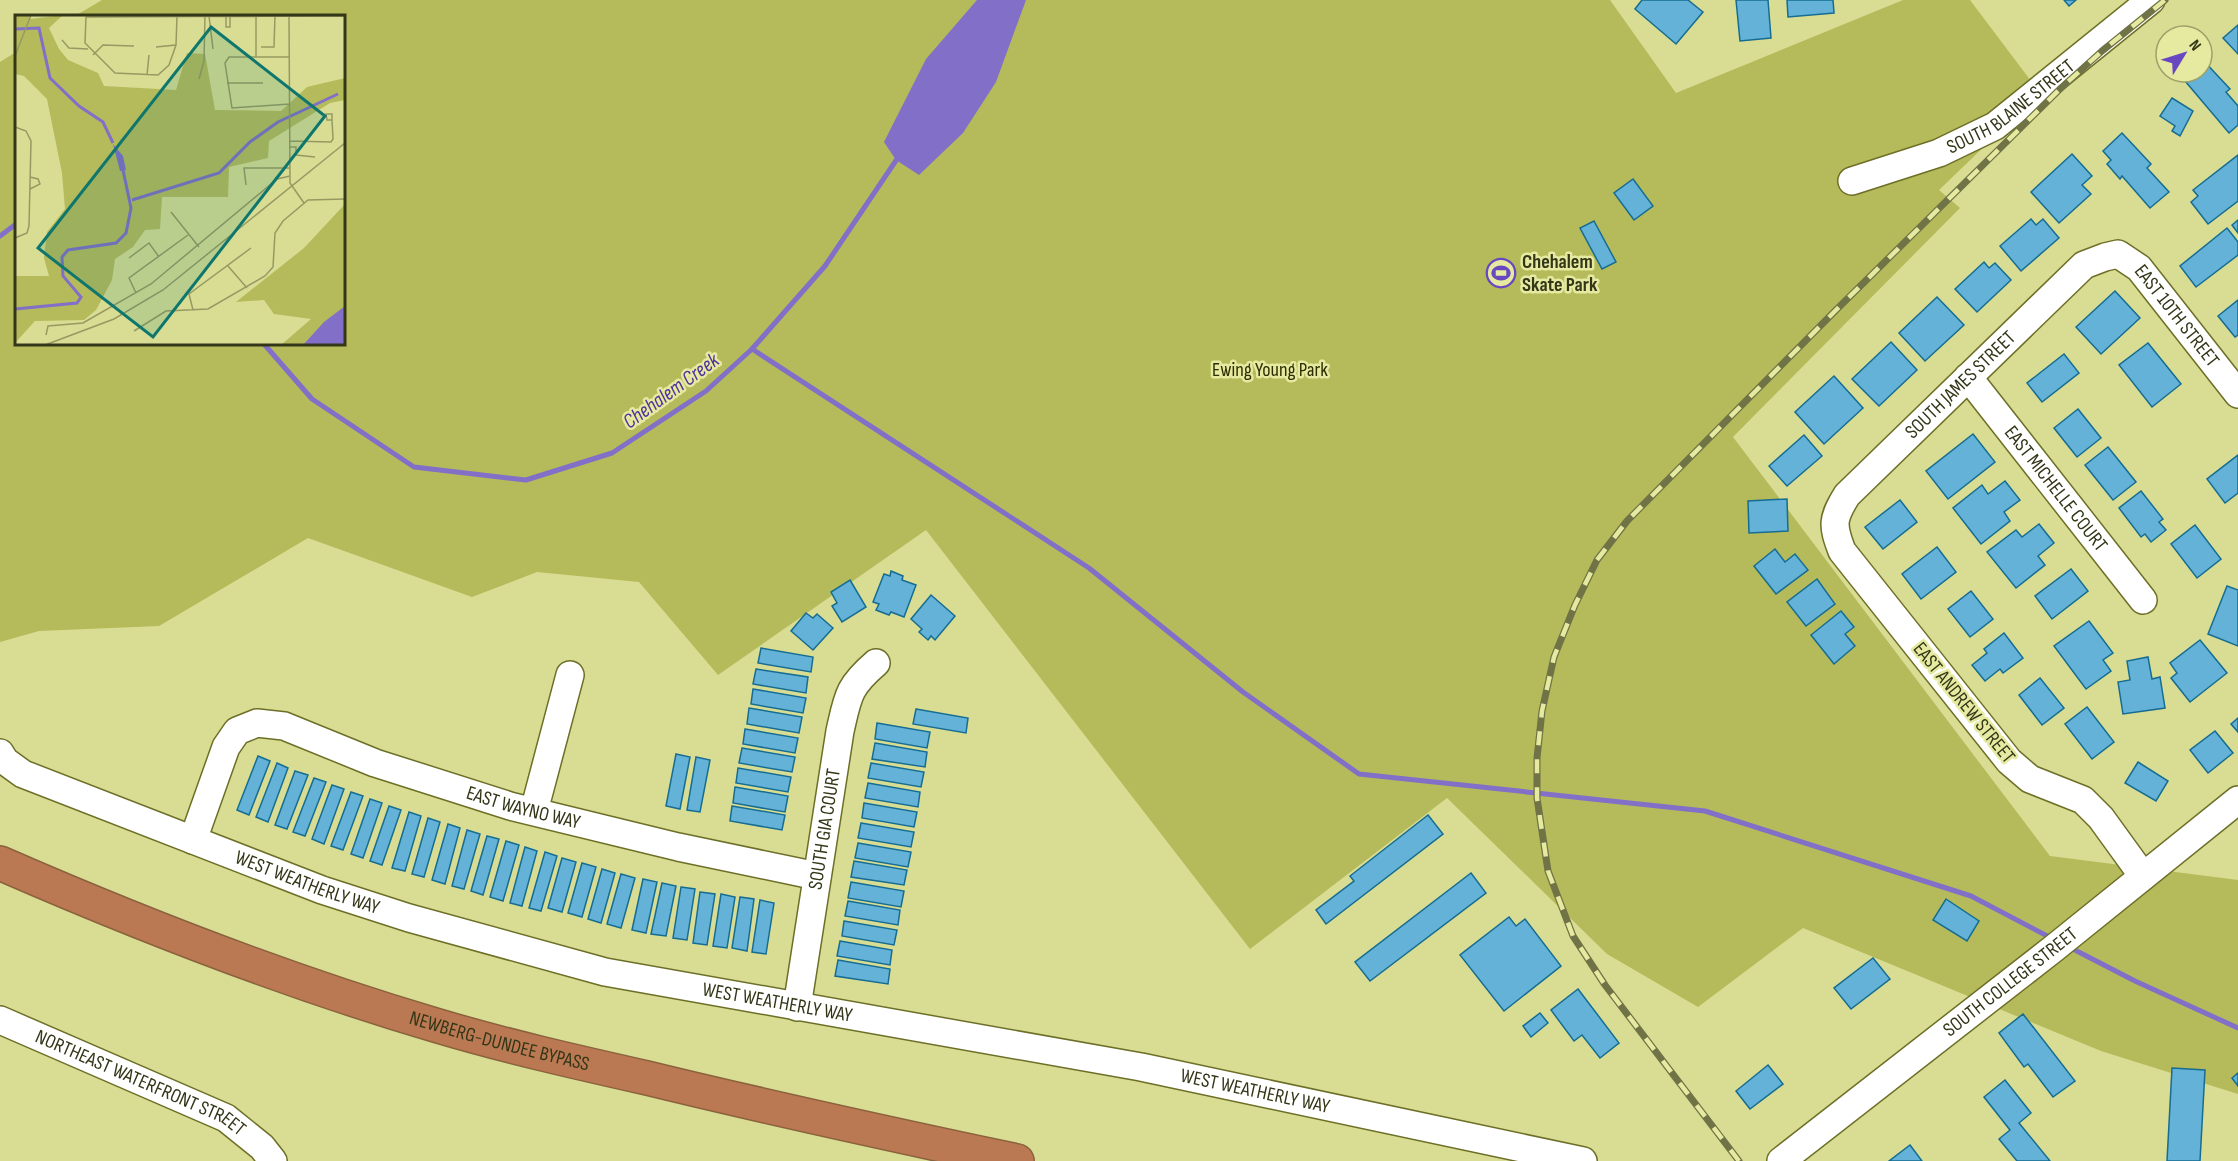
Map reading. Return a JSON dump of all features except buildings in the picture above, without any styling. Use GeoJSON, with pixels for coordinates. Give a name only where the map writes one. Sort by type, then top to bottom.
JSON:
{"type":"FeatureCollection","features":[{"type":"Feature","properties":{"kind":"highway","name":"NEWBERG-DUNDEE BYPASS"},"geometry":{"type":"LineString","coordinates":[[0,863],[76,897],[195,944],[345,997],[437,1025],[515,1047],[798,1114],[1017,1161]]}},
{"type":"Feature","properties":{"kind":"street","name":"SOUTH BLAINE STREET"},"geometry":{"type":"LineString","coordinates":[[1852,181],[1939,153],[1995,126],[2151,0]]}},
{"type":"Feature","properties":{"kind":"street","name":"EAST 10TH STREET"},"geometry":{"type":"LineString","coordinates":[[2105,257],[2118,254],[2139,268],[2238,394]]}},
{"type":"Feature","properties":{"kind":"street","name":"SOUTH JAMES STREET"},"geometry":{"type":"LineString","coordinates":[[1833,528],[1838,509],[1847,495],[2084,265],[2105,257]]}},
{"type":"Feature","properties":{"kind":"street","name":"EAST MICHELLE COURT"},"geometry":{"type":"LineString","coordinates":[[1968,377],[2143,600]]}},
{"type":"Feature","properties":{"kind":"street","name":"EAST ANDREW STREET"},"geometry":{"type":"LineString","coordinates":[[1833,528],[1842,551],[2009,761],[2030,779],[2083,800],[2101,818],[2143,876]]}},
{"type":"Feature","properties":{"kind":"street","name":"SOUTH GIA COURT"},"geometry":{"type":"LineString","coordinates":[[797,1007],[840,731],[848,696],[858,679],[876,663]]}},
{"type":"Feature","properties":{"kind":"street"},"geometry":{"type":"LineString","coordinates":[[534,811],[570,675]]}},
{"type":"Feature","properties":{"kind":"street","name":"EAST WAYNO WAY"},"geometry":{"type":"LineString","coordinates":[[193,840],[226,747],[237,731],[256,723],[284,726],[375,763],[510,806],[678,848],[817,876]]}},
{"type":"Feature","properties":{"kind":"street","name":"WEST WEATHERLY WAY"},"geometry":{"type":"LineString","coordinates":[[0,753],[5,761],[24,774],[322,891],[409,918],[605,972],[1141,1067],[1583,1161]]}},
{"type":"Feature","properties":{"kind":"street","name":"SOUTH COLLEGE STREET"},"geometry":{"type":"LineString","coordinates":[[1781,1161],[2238,800]]}},
{"type":"Feature","properties":{"kind":"street","name":"NORTHEAST WATERFRONT STREET"},"geometry":{"type":"LineString","coordinates":[[0,1020],[226,1118],[262,1147],[273,1161]]}},
{"type":"Feature","properties":{"kind":"green space","name":"Ewing Young Park"},"geometry":{"type":"Polygon","coordinates":[[[102,0],[1610,0],[1676,93],[1903,0],[1970,0],[2040,93],[1939,190],[1960,208],[1733,437],[2050,856],[2238,880],[2238,1094],[2101,1051],[1803,928],[1698,1007],[1607,954],[1447,798],[1250,949],[926,530],[718,675],[639,582],[537,572],[472,597],[308,538],[159,626],[39,631],[0,642],[0,62],[15,53],[15,345],[345,345],[345,15],[77,15],[102,0]]]}},
{"type":"Feature","properties":{"kind":"shaded area"},"geometry":{"type":"Polygon","coordinates":[[[977,0],[1026,0],[996,82],[963,133],[919,175],[896,160],[884,142],[926,59],[977,0]]]}},
{"type":"Feature","properties":{"kind":"waterway","name":"Chehalem Creek"},"geometry":{"type":"LineString","coordinates":[[265,345],[312,399],[414,467],[526,480],[612,453],[706,391],[752,349],[825,266],[899,156]]}},
{"type":"Feature","properties":{"kind":"waterway","name":"Chehalem Creek"},"geometry":{"type":"LineString","coordinates":[[0,236],[15,225]]}},
{"type":"Feature","properties":{"kind":"waterway"},"geometry":{"type":"LineString","coordinates":[[752,349],[1089,568],[1243,692],[1359,774],[1705,811],[1971,896],[2053,939]]}},
{"type":"Feature","properties":{"kind":"waterway"},"geometry":{"type":"LineString","coordinates":[[2069,947],[2135,981],[2238,1028]]}},
{"type":"Feature","properties":{"kind":"railway"},"geometry":{"type":"LineString","coordinates":[[1739,1161],[1605,985],[1573,936],[1548,871],[1537,798],[1537,758],[1542,711],[1554,657],[1575,605],[1597,560],[1627,521],[2061,88],[2165,0]]}},
{"type":"Feature","properties":{"kind":"place","name":"Chehalem Skate Park"},"geometry":{"type":"Point","coordinates":[1501,273]}}]}
